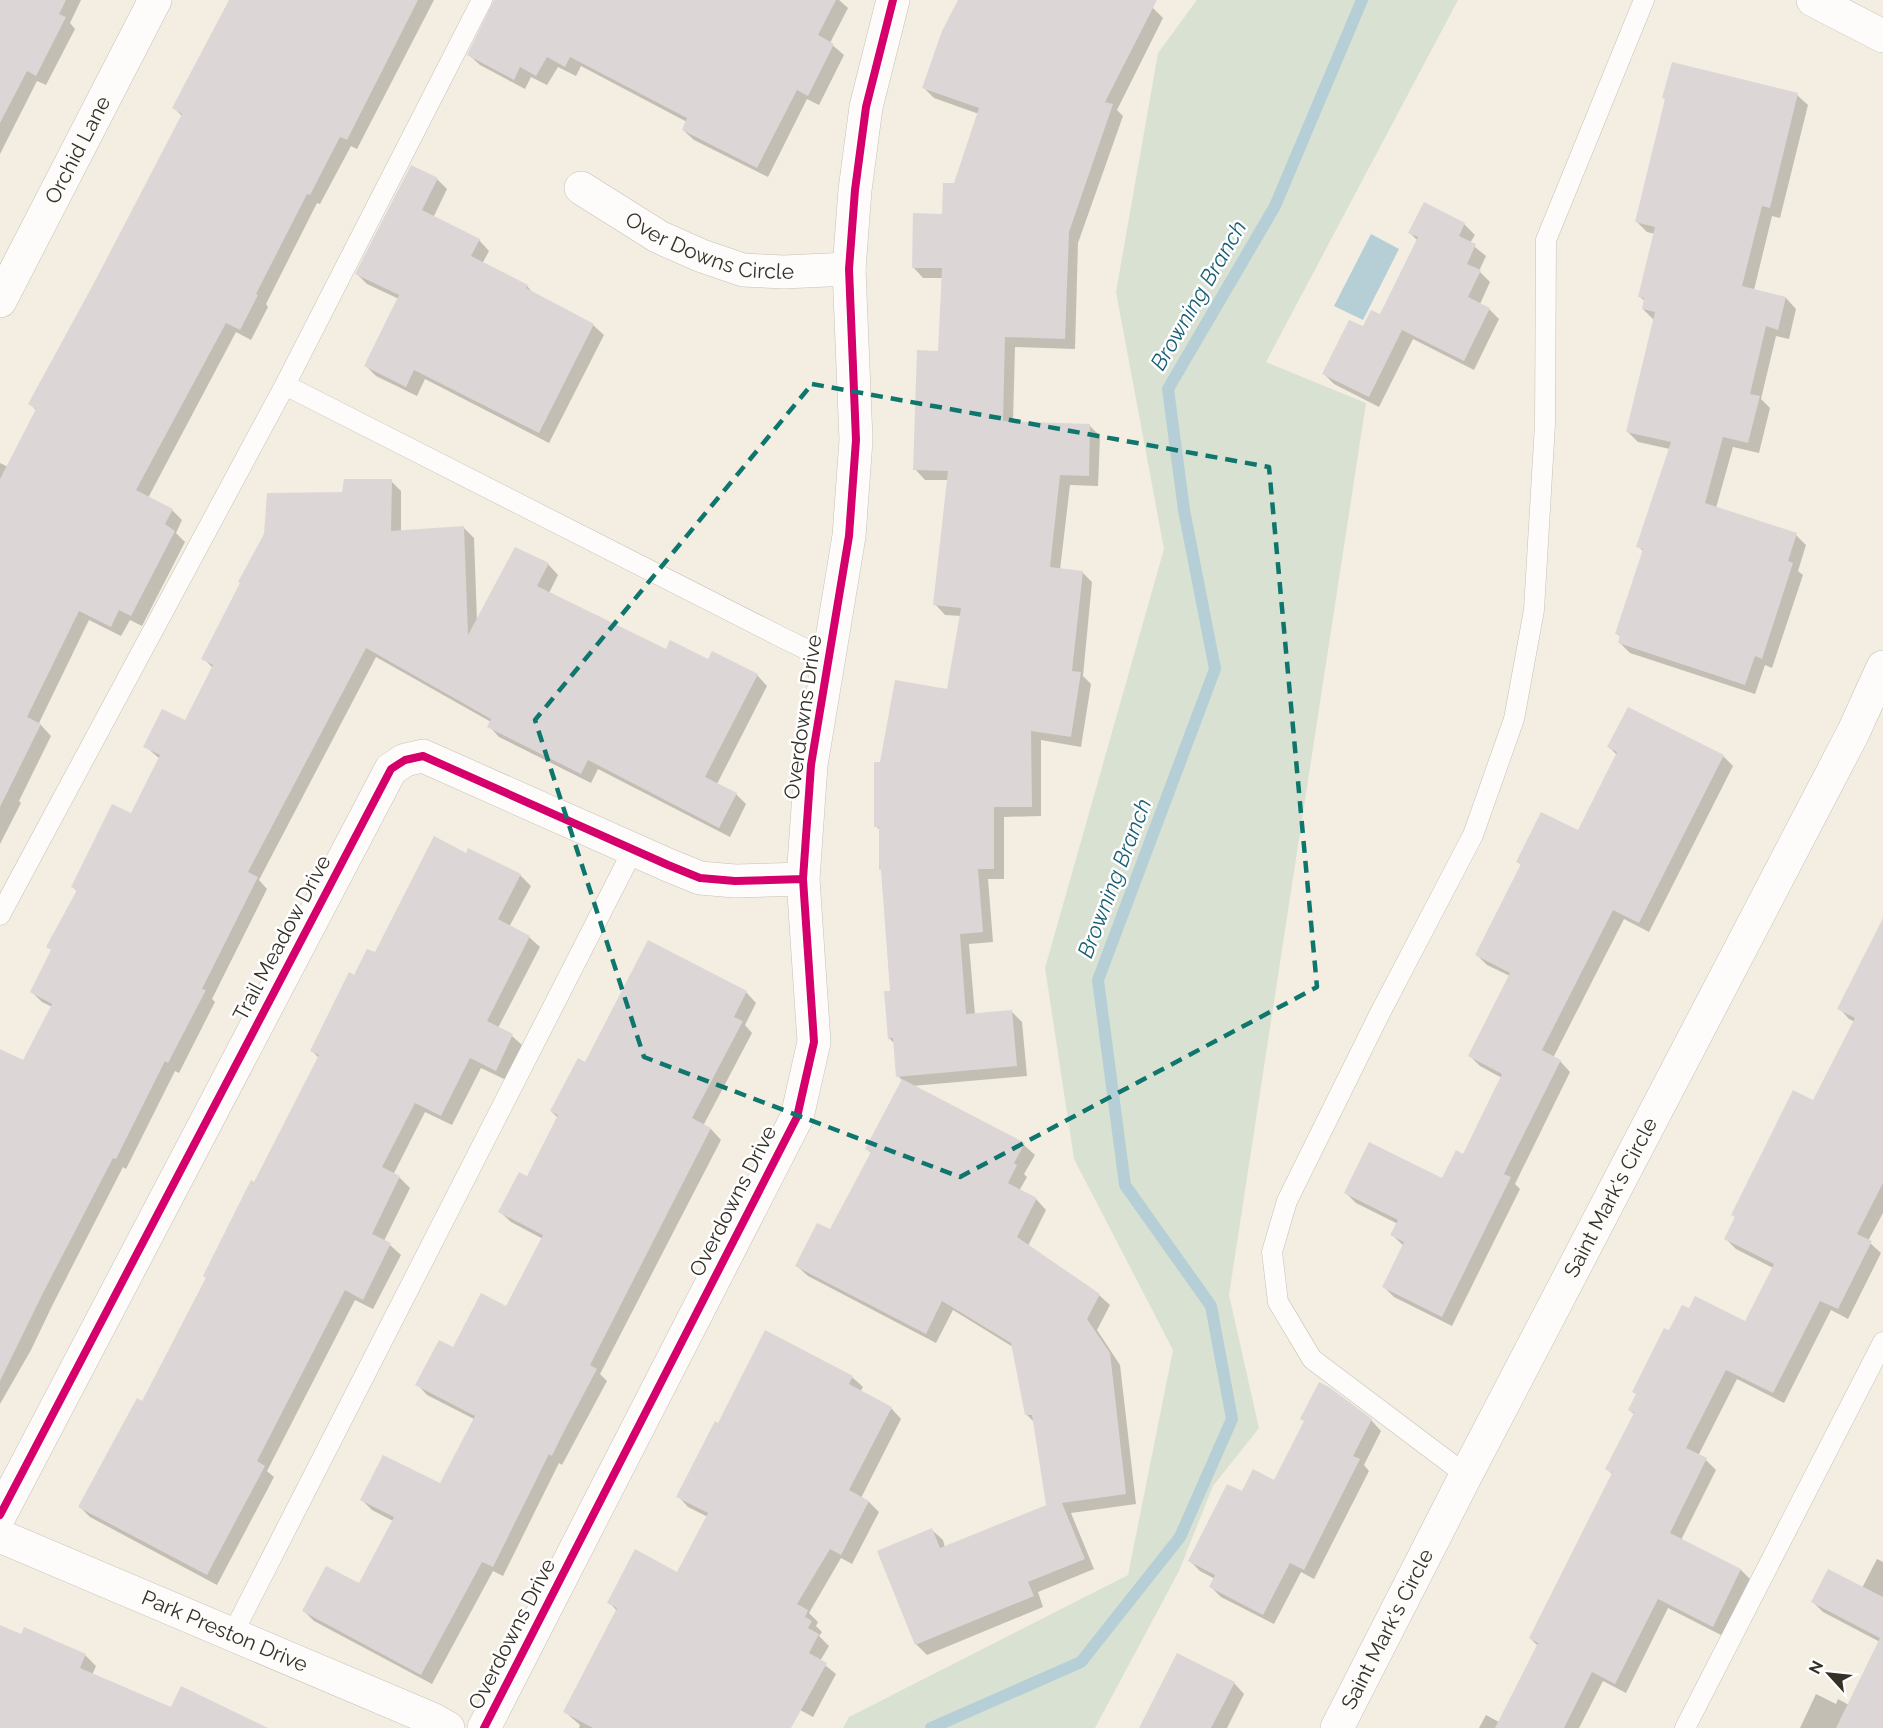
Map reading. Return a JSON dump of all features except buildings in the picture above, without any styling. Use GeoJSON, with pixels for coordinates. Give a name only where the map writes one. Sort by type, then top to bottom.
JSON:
{"type":"FeatureCollection","features":[{"type":"Feature","properties":{"kind":"street","name":"Orchid Lane"},"geometry":{"type":"LineString","coordinates":[[0,301],[154,0]]}},
{"type":"Feature","properties":{"kind":"street","name":"Overdowns Drive"},"geometry":{"type":"LineString","coordinates":[[484,1728],[796,1117],[814,1042],[803,879],[811,765],[849,536],[856,440],[849,269],[855,190],[866,107],[893,0]]}},
{"type":"Feature","properties":{"kind":"street"},"geometry":{"type":"LineString","coordinates":[[1813,0],[1883,36]]}},
{"type":"Feature","properties":{"kind":"street","name":"Over Downs Circle"},"geometry":{"type":"LineString","coordinates":[[581,188],[659,237],[702,256],[743,270],[784,272],[849,269]]}},
{"type":"Feature","properties":{"kind":"street","name":"Saint Mark's Circle"},"geometry":{"type":"LineString","coordinates":[[1337,1728],[1466,1475],[1853,734],[1883,667]]}},
{"type":"Feature","properties":{"kind":"street","name":"Trail Meadow Drive"},"geometry":{"type":"LineString","coordinates":[[0,1515],[391,769],[405,760],[423,756],[700,878],[735,881],[803,879]]}},
{"type":"Feature","properties":{"kind":"street","name":"Park Preston Drive"},"geometry":{"type":"LineString","coordinates":[[0,1536],[437,1725]]}},
{"type":"Feature","properties":{"kind":"lane"},"geometry":{"type":"LineString","coordinates":[[0,915],[285,385],[482,0]]}},
{"type":"Feature","properties":{"kind":"lane"},"geometry":{"type":"LineString","coordinates":[[1466,1475],[1312,1359],[1278,1302],[1272,1252],[1287,1202],[1379,1015],[1473,835],[1514,719],[1534,610],[1545,424],[1546,240],[1644,0]]}},
{"type":"Feature","properties":{"kind":"lane"},"geometry":{"type":"LineString","coordinates":[[285,385],[828,660]]}},
{"type":"Feature","properties":{"kind":"lane"},"geometry":{"type":"LineString","coordinates":[[232,1635],[633,850]]}},
{"type":"Feature","properties":{"kind":"lane"},"geometry":{"type":"LineString","coordinates":[[1685,1728],[1883,1342]]}},
{"type":"Feature","properties":{"kind":"highlighted area"},"geometry":{"type":"Polygon","coordinates":[[[812,384],[1269,467],[1317,987],[960,1177],[644,1057],[535,720],[812,384]]]}},
{"type":"Feature","properties":{"kind":"green space"},"geometry":{"type":"Polygon","coordinates":[[[1197,0],[1458,0],[1266,362],[1366,403],[1229,1295],[1259,1428],[1213,1486],[1179,1571],[1095,1728],[843,1728],[849,1717],[1128,1575],[1173,1350],[1074,1159],[1045,968],[1164,549],[1116,292],[1158,53],[1197,0]]]}},
{"type":"Feature","properties":{"kind":"water"},"geometry":{"type":"Polygon","coordinates":[[[1371,234],[1399,249],[1363,320],[1334,306],[1371,234]]]}},
{"type":"Feature","properties":{"kind":"waterway","name":"Browning Branch"},"geometry":{"type":"LineString","coordinates":[[931,1728],[1081,1662],[1180,1537],[1232,1419],[1211,1306],[1125,1185],[1098,980],[1215,669],[1184,510],[1168,389],[1275,206],[1362,0]]}},
{"type":"Feature","properties":{"kind":"cycle path"},"geometry":{"type":"LineString","coordinates":[[484,1728],[797,1117],[814,1042],[803,879],[811,765],[849,536],[856,440],[849,269],[855,190],[866,107],[893,0]]}},
{"type":"Feature","properties":{"kind":"cycle path"},"geometry":{"type":"LineString","coordinates":[[0,1515],[391,769],[405,760],[423,756],[700,878],[735,881],[803,879]]}}]}
